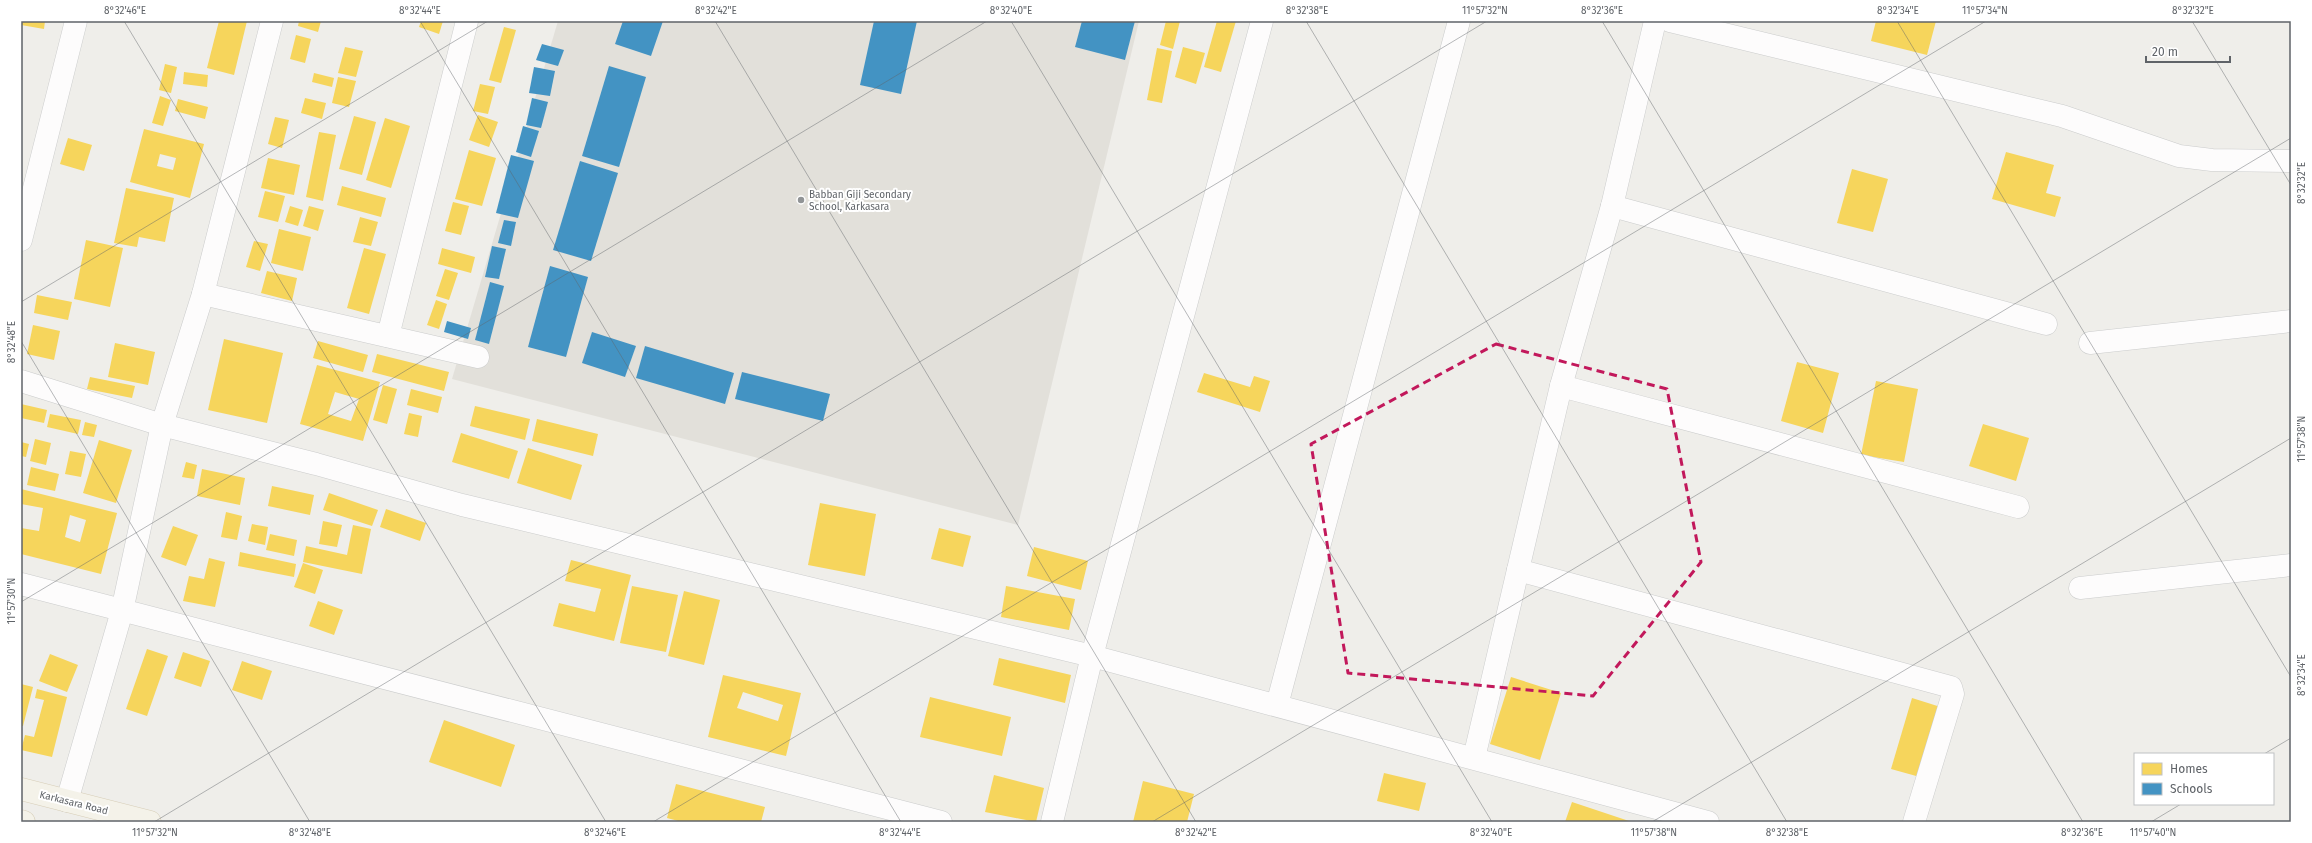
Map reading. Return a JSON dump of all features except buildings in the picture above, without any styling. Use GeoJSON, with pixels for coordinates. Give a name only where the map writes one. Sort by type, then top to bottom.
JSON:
{"type":"FeatureCollection","features":[{"type":"Feature","properties":{"kind":"main road","name":"Karkasara Road"},"geometry":{"type":"LineString","coordinates":[[21,789],[150,822]]}},
{"type":"Feature","properties":{"kind":"street"},"geometry":{"type":"LineString","coordinates":[[21,240],[76,21]]}},
{"type":"Feature","properties":{"kind":"street"},"geometry":{"type":"LineString","coordinates":[[67,801],[122,611],[162,425],[203,294],[272,21]]}},
{"type":"Feature","properties":{"kind":"street"},"geometry":{"type":"LineString","coordinates":[[388,336],[467,21]]}},
{"type":"Feature","properties":{"kind":"street"},"geometry":{"type":"LineString","coordinates":[[1052,822],[1092,656],[1262,21]]}},
{"type":"Feature","properties":{"kind":"street"},"geometry":{"type":"LineString","coordinates":[[1276,705],[1459,21]]}},
{"type":"Feature","properties":{"kind":"street"},"geometry":{"type":"LineString","coordinates":[[1474,758],[1561,386],[1612,206],[1655,21]]}},
{"type":"Feature","properties":{"kind":"street"},"geometry":{"type":"LineString","coordinates":[[1670,21],[2062,116],[2179,156],[2212,160],[2291,161]]}},
{"type":"Feature","properties":{"kind":"street"},"geometry":{"type":"LineString","coordinates":[[1612,206],[2046,324]]}},
{"type":"Feature","properties":{"kind":"street"},"geometry":{"type":"LineString","coordinates":[[203,294],[478,356]]}},
{"type":"Feature","properties":{"kind":"street"},"geometry":{"type":"LineString","coordinates":[[2090,343],[2291,320]]}},
{"type":"Feature","properties":{"kind":"street"},"geometry":{"type":"LineString","coordinates":[[21,381],[162,425],[316,464],[462,505],[1092,656],[1474,758],[1706,822]]}},
{"type":"Feature","properties":{"kind":"street"},"geometry":{"type":"LineString","coordinates":[[1561,386],[2018,508]]}},
{"type":"Feature","properties":{"kind":"street"},"geometry":{"type":"LineString","coordinates":[[2080,588],[2291,565]]}},
{"type":"Feature","properties":{"kind":"street"},"geometry":{"type":"LineString","coordinates":[[1518,570],[1950,686],[1953,694],[1914,822]]}},
{"type":"Feature","properties":{"kind":"street"},"geometry":{"type":"LineString","coordinates":[[21,584],[941,822]]}},
{"type":"Feature","properties":{"kind":"highlighted area"},"geometry":{"type":"Polygon","coordinates":[[[1496,344],[1667,389],[1701,562],[1593,696],[1348,673],[1311,444],[1496,344]]]}},
{"type":"Feature","properties":{"kind":"shaded area","name":"Babban Giji Secondary School, Karkasara"},"geometry":{"type":"Polygon","coordinates":[[[558,21],[1139,21],[1018,525],[452,379],[558,21]]]}},
{"type":"Feature","properties":{"kind":"place","name":"Babban Giji Secondary School, Karkasara"},"geometry":{"type":"Point","coordinates":[801,200]}}]}
